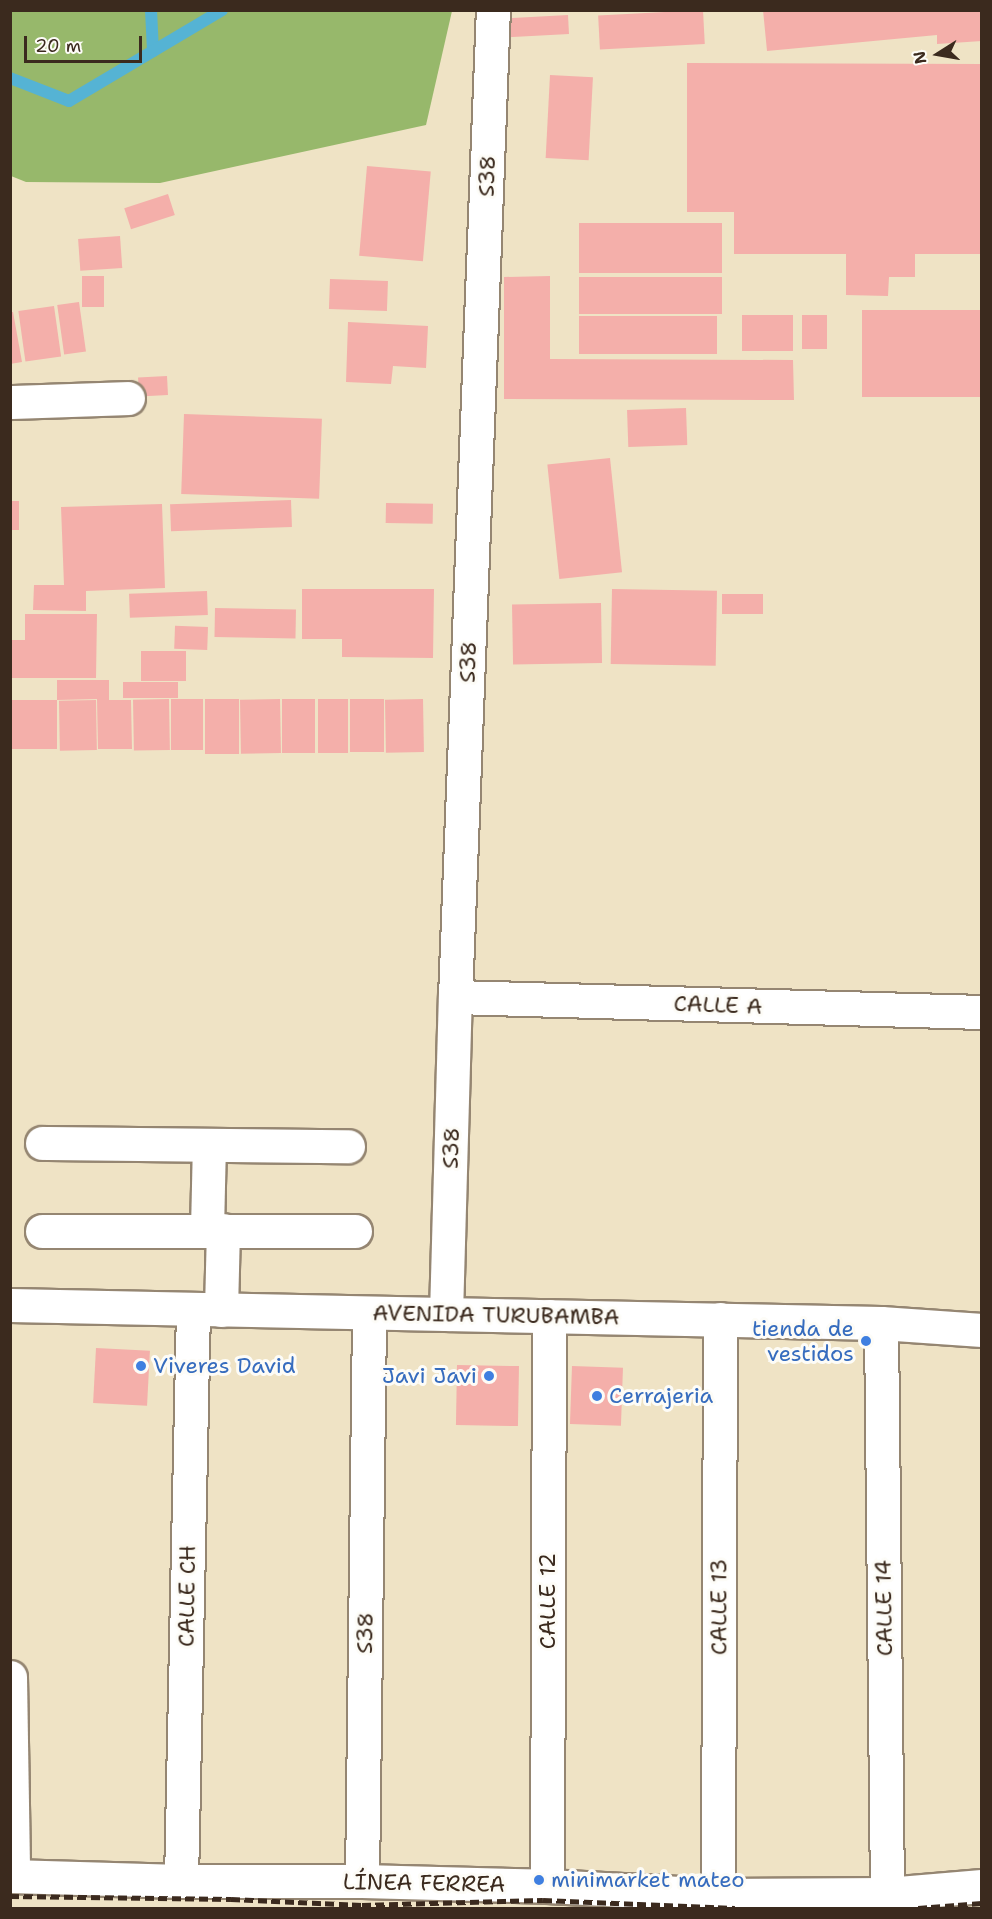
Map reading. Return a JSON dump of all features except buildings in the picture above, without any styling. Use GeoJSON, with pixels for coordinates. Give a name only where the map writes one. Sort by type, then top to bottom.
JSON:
{"type":"FeatureCollection","features":[{"type":"Feature","properties":{"kind":"street","name":"S38"},"geometry":{"type":"LineString","coordinates":[[446,1314],[455,997],[493,10]]}},
{"type":"Feature","properties":{"kind":"street"},"geometry":{"type":"LineString","coordinates":[[10,402],[128,398]]}},
{"type":"Feature","properties":{"kind":"street","name":"CALLE A"},"geometry":{"type":"LineString","coordinates":[[455,997],[981,1012]]}},
{"type":"Feature","properties":{"kind":"street"},"geometry":{"type":"LineString","coordinates":[[42,1143],[348,1146]]}},
{"type":"Feature","properties":{"kind":"street","name":"CALLE CH"},"geometry":{"type":"LineString","coordinates":[[181,1881],[207,1310],[215,1230],[209,1145]]}},
{"type":"Feature","properties":{"kind":"street"},"geometry":{"type":"LineString","coordinates":[[42,1231],[355,1231]]}},
{"type":"Feature","properties":{"kind":"street","name":"AVENIDA TURUBAMBA"},"geometry":{"type":"LineString","coordinates":[[10,1305],[881,1323],[981,1330]]}},
{"type":"Feature","properties":{"kind":"street","name":"S38"},"geometry":{"type":"LineString","coordinates":[[362,1881],[369,1313]]}},
{"type":"Feature","properties":{"kind":"street","name":"CALLE 12"},"geometry":{"type":"LineString","coordinates":[[547,1886],[549,1316]]}},
{"type":"Feature","properties":{"kind":"street","name":"CALLE 13"},"geometry":{"type":"LineString","coordinates":[[718,1895],[720,1319]]}},
{"type":"Feature","properties":{"kind":"street","name":"CALLE 14"},"geometry":{"type":"LineString","coordinates":[[881,1323],[887,1893]]}},
{"type":"Feature","properties":{"kind":"street"},"geometry":{"type":"LineString","coordinates":[[10,1677],[12,1876]]}},
{"type":"Feature","properties":{"kind":"street","name":"LÍNEA FERREA"},"geometry":{"type":"LineString","coordinates":[[12,1876],[181,1881],[362,1881],[547,1886],[718,1895],[887,1893],[981,1886]]}},
{"type":"Feature","properties":{"kind":"green space"},"geometry":{"type":"Polygon","coordinates":[[[10,11],[452,11],[426,125],[160,183],[26,182],[11,176],[10,11]]]}},
{"type":"Feature","properties":{"kind":"waterway"},"geometry":{"type":"LineString","coordinates":[[151,10],[153,51]]}},
{"type":"Feature","properties":{"kind":"waterway"},"geometry":{"type":"LineString","coordinates":[[10,78],[69,101],[222,10]]}},
{"type":"Feature","properties":{"kind":"railway"},"geometry":{"type":"LineString","coordinates":[[10,1896],[231,1899],[362,1905],[543,1900],[735,1908]]}},
{"type":"Feature","properties":{"kind":"railway"},"geometry":{"type":"LineString","coordinates":[[918,1908],[982,1903]]}},
{"type":"Feature","properties":{"kind":"place","name":"tienda de vestidos"},"geometry":{"type":"Point","coordinates":[866,1341]}},
{"type":"Feature","properties":{"kind":"place","name":"Viveres David"},"geometry":{"type":"Point","coordinates":[141,1366]}},
{"type":"Feature","properties":{"kind":"place","name":"Javi Javi"},"geometry":{"type":"Point","coordinates":[489,1376]}},
{"type":"Feature","properties":{"kind":"place","name":"Cerrajeria"},"geometry":{"type":"Point","coordinates":[597,1396]}},
{"type":"Feature","properties":{"kind":"place","name":"minimarket mateo"},"geometry":{"type":"Point","coordinates":[539,1880]}}]}
